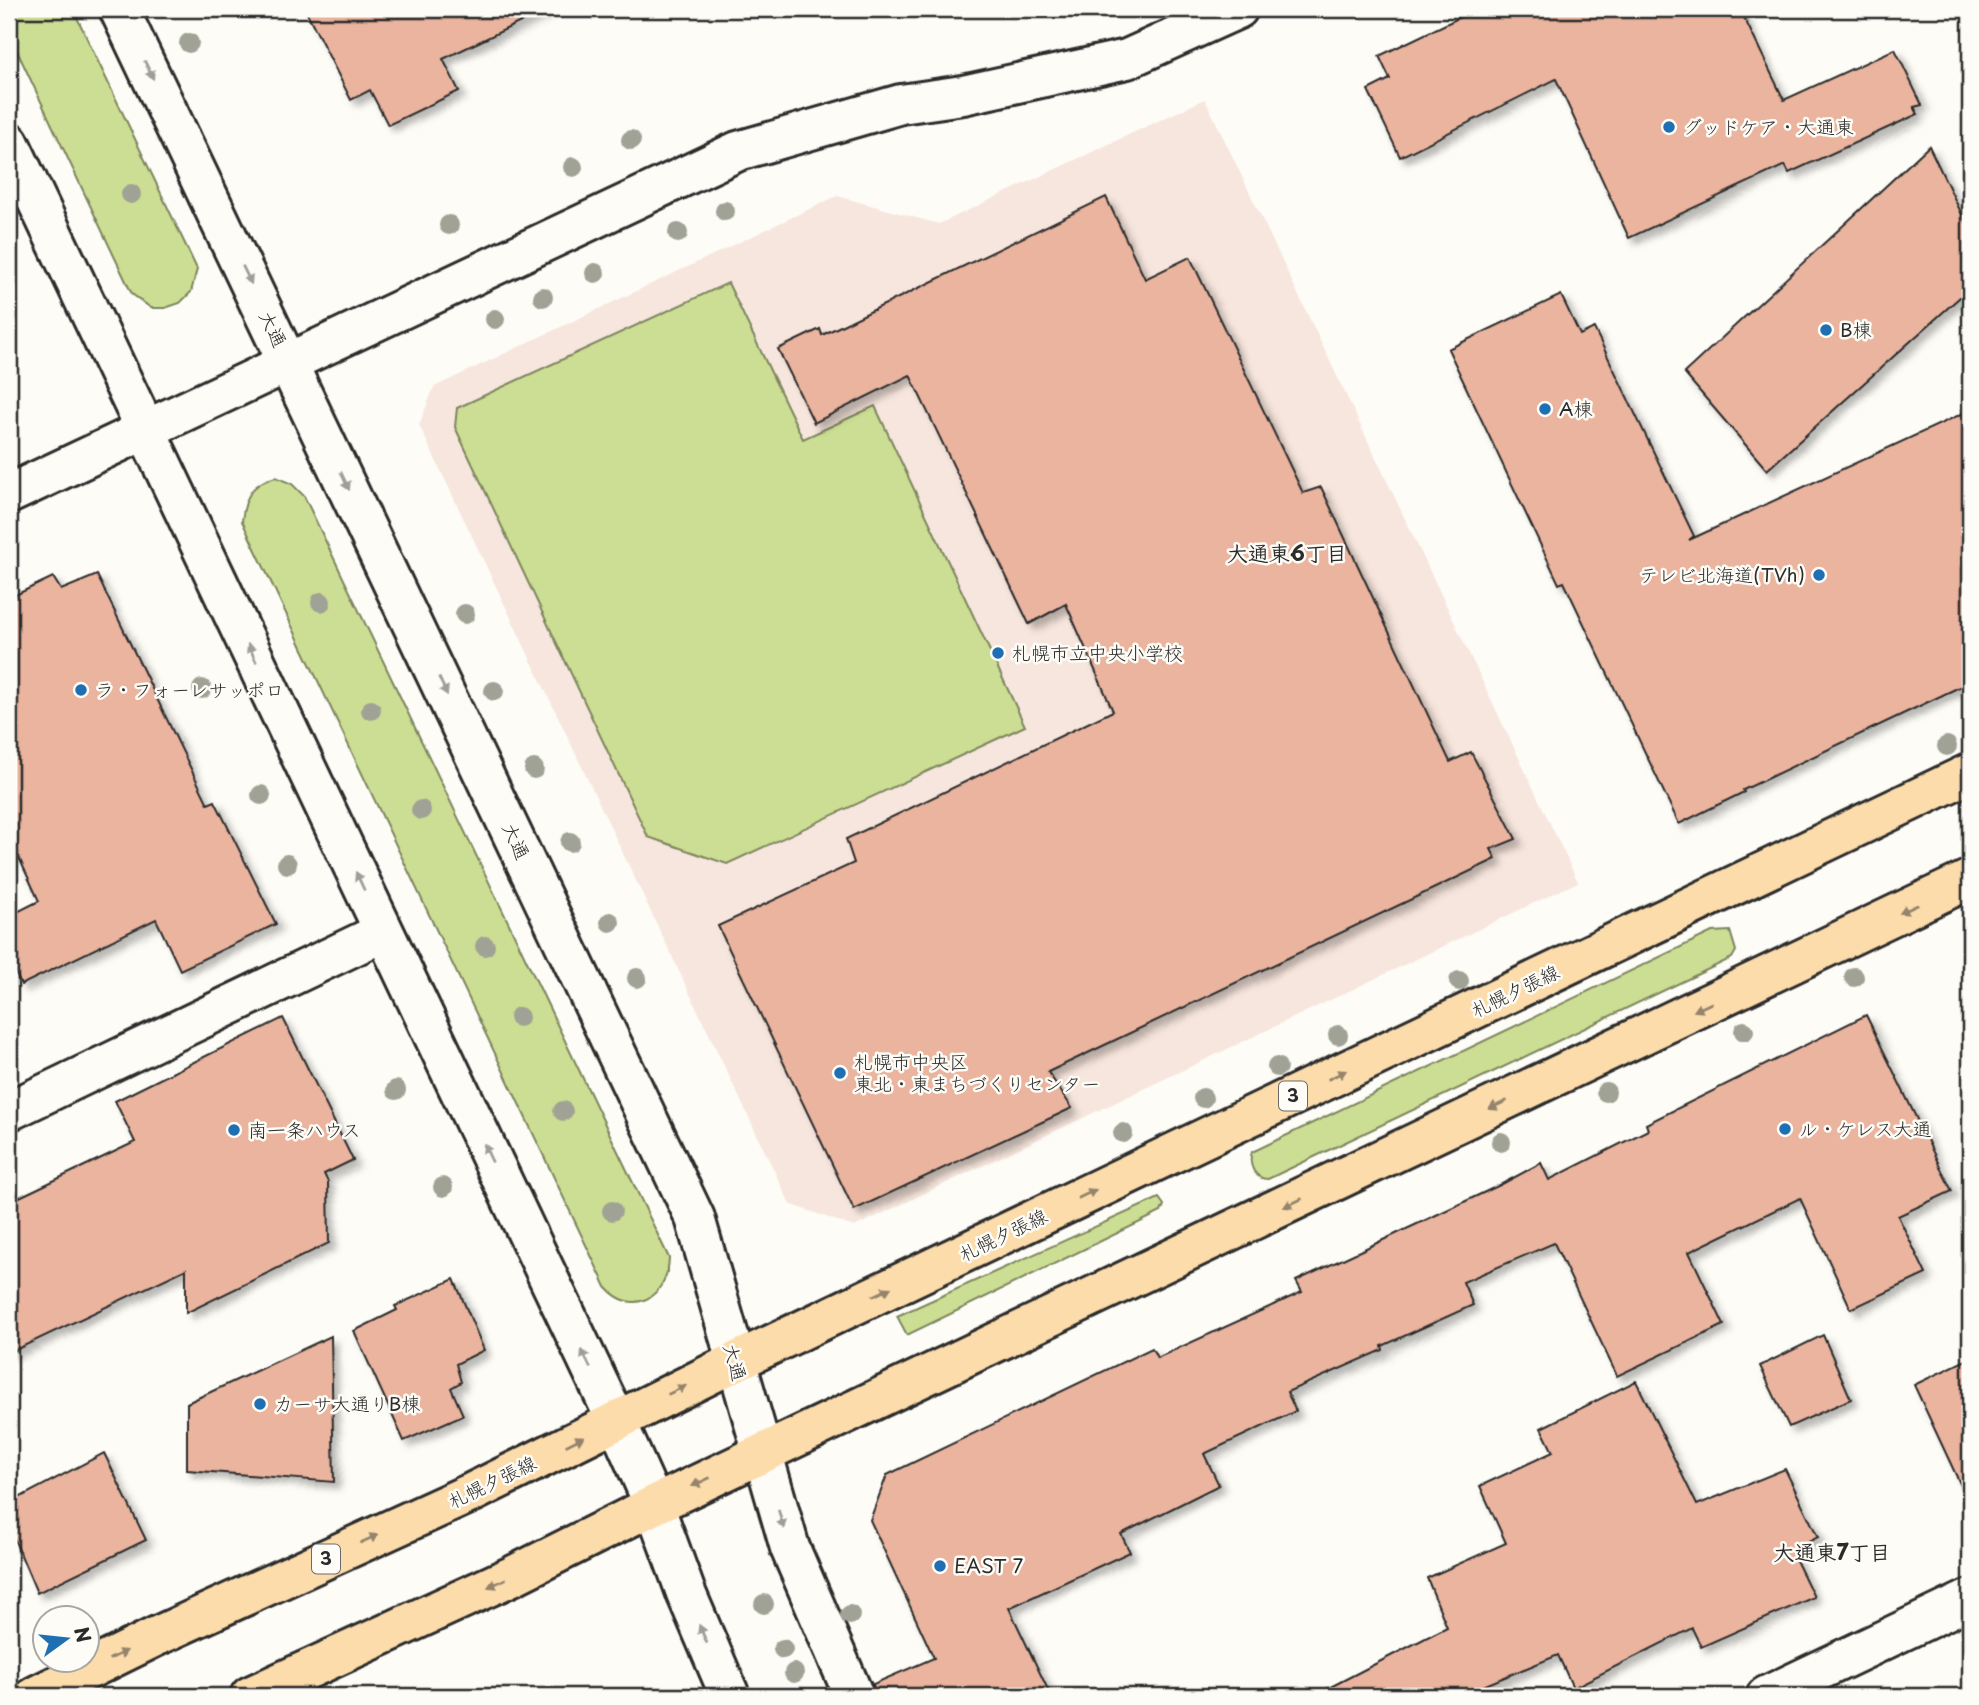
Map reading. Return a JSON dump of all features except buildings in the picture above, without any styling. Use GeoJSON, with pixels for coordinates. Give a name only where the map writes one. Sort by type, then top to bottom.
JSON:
{"type":"FeatureCollection","features":[{"type":"Feature","properties":{"kind":"main road","name":"札幌夕張線"},"geometry":{"type":"LineString","coordinates":[[35,1696],[157,1636],[473,1492],[735,1362],[1970,773]]}},
{"type":"Feature","properties":{"kind":"main road"},"geometry":{"type":"LineString","coordinates":[[250,1696],[512,1576],[762,1453],[1970,879]]}},
{"type":"Feature","properties":{"kind":"street","name":"大通"},"geometry":{"type":"LineString","coordinates":[[119,9],[695,1218],[790,1548],[854,1696]]}},
{"type":"Feature","properties":{"kind":"street"},"geometry":{"type":"LineString","coordinates":[[9,494],[738,151],[901,104],[963,95],[1127,59],[1238,9]]}},
{"type":"Feature","properties":{"kind":"street"},"geometry":{"type":"LineString","coordinates":[[9,142],[616,1420],[654,1505],[686,1593],[730,1696]]}},
{"type":"Feature","properties":{"kind":"street"},"geometry":{"type":"LineString","coordinates":[[9,1111],[383,932]]}},
{"type":"Feature","properties":{"kind":"street"},"geometry":{"type":"LineString","coordinates":[[1789,1691],[1970,1599]]}},
{"type":"Feature","properties":{"kind":"shaded area","name":"札幌市立中央小学校"},"geometry":{"type":"Polygon","coordinates":[[[1205,99],[1578,882],[854,1227],[790,1204],[419,425],[434,387],[837,196],[939,224],[1205,99]]]}},
{"type":"Feature","properties":{"kind":"green space"},"geometry":{"type":"Polygon","coordinates":[[[9,9],[73,9],[197,269],[191,292],[180,303],[165,308],[151,308],[132,294],[9,34],[9,9]]]}},
{"type":"Feature","properties":{"kind":"green space"},"geometry":{"type":"Polygon","coordinates":[[[728,283],[803,439],[875,406],[1025,726],[727,864],[648,837],[455,427],[457,408],[728,283]]]}},
{"type":"Feature","properties":{"kind":"green space"},"geometry":{"type":"Polygon","coordinates":[[[276,477],[292,484],[304,496],[669,1258],[663,1283],[648,1298],[638,1302],[628,1301],[606,1287],[242,521],[251,492],[261,483],[276,477]]]}},
{"type":"Feature","properties":{"kind":"green space"},"geometry":{"type":"Polygon","coordinates":[[[1730,931],[1736,951],[1732,958],[1268,1179],[1253,1170],[1252,1152],[1712,932],[1730,931]]]}},
{"type":"Feature","properties":{"kind":"green space"},"geometry":{"type":"Polygon","coordinates":[[[1159,1198],[1164,1205],[1161,1212],[907,1335],[897,1316],[1159,1198]]]}},
{"type":"Feature","properties":{"kind":"place","name":"グッドケア・大通東"},"geometry":{"type":"Point","coordinates":[1669,127]}},
{"type":"Feature","properties":{"kind":"place","name":"B棟"},"geometry":{"type":"Point","coordinates":[1826,330]}},
{"type":"Feature","properties":{"kind":"place","name":"A棟"},"geometry":{"type":"Point","coordinates":[1545,409]}},
{"type":"Feature","properties":{"kind":"place","name":"テレビ北海道(TVh)"},"geometry":{"type":"Point","coordinates":[1819,575]}},
{"type":"Feature","properties":{"kind":"place","name":"札幌市立中央小学校"},"geometry":{"type":"Point","coordinates":[998,653]}},
{"type":"Feature","properties":{"kind":"place","name":"ラ・フォーレサッポロ"},"geometry":{"type":"Point","coordinates":[81,690]}},
{"type":"Feature","properties":{"kind":"place","name":"札幌市中央区 東北・東まちづくりセンター"},"geometry":{"type":"Point","coordinates":[840,1073]}},
{"type":"Feature","properties":{"kind":"place","name":"ル・ケレス大通"},"geometry":{"type":"Point","coordinates":[1785,1129]}},
{"type":"Feature","properties":{"kind":"place","name":"南一条ハウス"},"geometry":{"type":"Point","coordinates":[234,1130]}},
{"type":"Feature","properties":{"kind":"place","name":"カーサ大通りB棟"},"geometry":{"type":"Point","coordinates":[260,1404]}},
{"type":"Feature","properties":{"kind":"place","name":"EAST 7"},"geometry":{"type":"Point","coordinates":[940,1566]}},
{"type":"Feature","properties":{"kind":"district","name":"大通東6丁目"},"geometry":{"type":"Point","coordinates":[1287,554]}},
{"type":"Feature","properties":{"kind":"district","name":"大通東7丁目"},"geometry":{"type":"Point","coordinates":[1832,1553]}}]}
